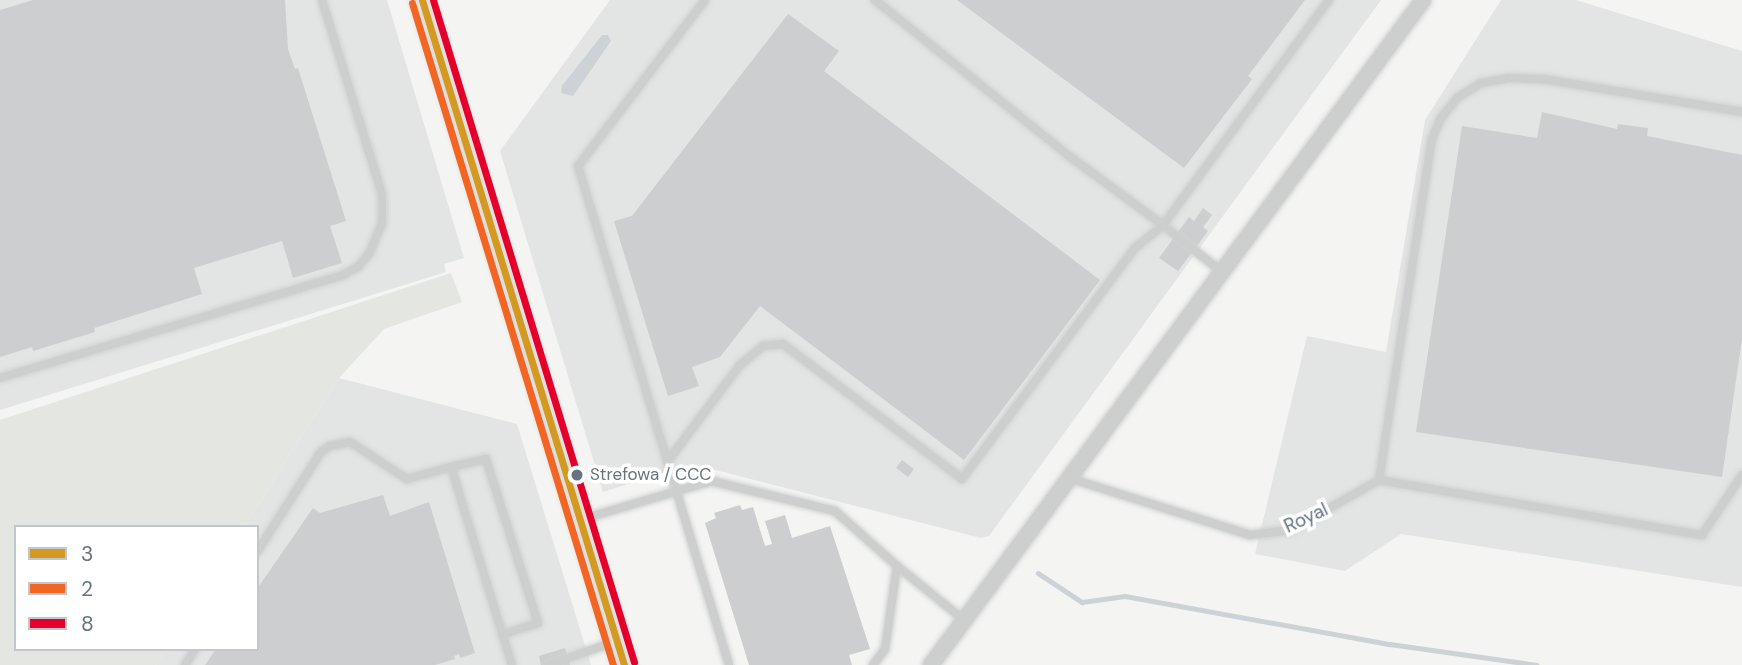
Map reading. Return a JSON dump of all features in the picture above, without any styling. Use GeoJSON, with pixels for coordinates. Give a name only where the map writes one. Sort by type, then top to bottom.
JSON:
{"type":"FeatureCollection","features":[{"type":"Feature","properties":{"kind":"street"},"geometry":{"type":"LineString","coordinates":[[422,0],[624,665]]}},
{"type":"Feature","properties":{"kind":"street"},"geometry":{"type":"LineString","coordinates":[[931,665],[1423,0]]}},
{"type":"Feature","properties":{"kind":"lane"},"geometry":{"type":"LineString","coordinates":[[0,378],[343,275],[358,267],[369,254],[382,223],[382,194],[322,0]]}},
{"type":"Feature","properties":{"kind":"lane"},"geometry":{"type":"LineString","coordinates":[[705,0],[578,166],[729,665]]}},
{"type":"Feature","properties":{"kind":"lane"},"geometry":{"type":"LineString","coordinates":[[875,0],[1069,156],[1222,272]]}},
{"type":"Feature","properties":{"kind":"lane"},"geometry":{"type":"LineString","coordinates":[[667,461],[739,366],[764,346],[783,344],[962,479],[1135,248],[1163,225],[1329,0]]}},
{"type":"Feature","properties":{"kind":"lane"},"geometry":{"type":"LineString","coordinates":[[1742,112],[1543,79],[1509,78],[1481,83],[1457,98],[1441,118],[1432,139],[1379,480],[1702,535],[1742,475]]}},
{"type":"Feature","properties":{"kind":"lane"},"geometry":{"type":"LineString","coordinates":[[259,549],[321,453],[330,446],[350,442],[407,479],[486,459],[538,623],[502,635]]}},
{"type":"Feature","properties":{"kind":"lane"},"geometry":{"type":"LineString","coordinates":[[451,467],[512,665]]}},
{"type":"Feature","properties":{"kind":"lane","name":"Royal"},"geometry":{"type":"LineString","coordinates":[[1069,478],[1250,535],[1291,530],[1379,480]]}},
{"type":"Feature","properties":{"kind":"lane"},"geometry":{"type":"LineString","coordinates":[[580,520],[720,482],[835,511],[964,620]]}},
{"type":"Feature","properties":{"kind":"lane"},"geometry":{"type":"LineString","coordinates":[[873,665],[885,649],[897,566]]}},
{"type":"Feature","properties":{"kind":"lane"},"geometry":{"type":"LineString","coordinates":[[548,665],[617,641]]}},
{"type":"Feature","properties":{"kind":"shaded area"},"geometry":{"type":"Polygon","coordinates":[[[0,0],[387,0],[464,258],[444,264],[446,272],[0,410],[0,0]]]}},
{"type":"Feature","properties":{"kind":"shaded area"},"geometry":{"type":"Polygon","coordinates":[[[610,0],[1381,0],[989,536],[981,538],[692,464],[603,492],[500,151],[610,0]]]}},
{"type":"Feature","properties":{"kind":"shaded area"},"geometry":{"type":"Polygon","coordinates":[[[1501,0],[1576,0],[1742,51],[1742,587],[1401,534],[1345,571],[1255,554],[1307,336],[1386,352],[1425,120],[1501,0]]]}},
{"type":"Feature","properties":{"kind":"shaded area"},"geometry":{"type":"Polygon","coordinates":[[[602,35],[608,35],[611,41],[573,96],[561,93],[562,86],[602,35]]]}},
{"type":"Feature","properties":{"kind":"shaded area"},"geometry":{"type":"Polygon","coordinates":[[[451,273],[462,302],[384,329],[339,378],[245,525],[14,525],[14,651],[165,651],[156,665],[0,665],[0,420],[451,273]]]}},
{"type":"Feature","properties":{"kind":"shaded area"},"geometry":{"type":"Polygon","coordinates":[[[339,378],[517,424],[591,665],[156,665],[165,651],[259,651],[259,525],[245,525],[339,378]]]}},
{"type":"Feature","properties":{"kind":"building"},"geometry":{"type":"Polygon","coordinates":[[[33,0],[285,0],[288,49],[295,69],[298,68],[346,221],[330,226],[342,263],[293,278],[282,241],[194,268],[202,294],[94,328],[95,332],[33,351],[32,347],[0,357],[0,10],[33,0]]]}},
{"type":"Feature","properties":{"kind":"building"},"geometry":{"type":"Polygon","coordinates":[[[957,0],[1305,0],[1248,76],[1252,79],[1184,168],[957,0]]]}},
{"type":"Feature","properties":{"kind":"building"},"geometry":{"type":"Polygon","coordinates":[[[788,14],[839,51],[824,71],[1100,280],[964,460],[760,306],[720,357],[692,367],[699,386],[668,396],[614,221],[632,216],[788,14]]]}},
{"type":"Feature","properties":{"kind":"building"},"geometry":{"type":"Polygon","coordinates":[[[1542,112],[1617,129],[1618,124],[1648,128],[1647,136],[1742,155],[1742,339],[1722,477],[1416,432],[1462,126],[1537,138],[1542,112]]]}},
{"type":"Feature","properties":{"kind":"building"},"geometry":{"type":"Polygon","coordinates":[[[1203,208],[1212,215],[1203,227],[1208,231],[1178,271],[1159,258],[1189,217],[1194,221],[1203,208]]]}},
{"type":"Feature","properties":{"kind":"building"},"geometry":{"type":"Polygon","coordinates":[[[902,460],[914,469],[908,477],[896,468],[902,460]]]}},
{"type":"Feature","properties":{"kind":"building"},"geometry":{"type":"Polygon","coordinates":[[[383,495],[390,516],[429,502],[475,653],[460,658],[459,654],[454,656],[455,659],[435,665],[205,665],[215,651],[259,651],[259,586],[313,508],[320,513],[383,495]]]}},
{"type":"Feature","properties":{"kind":"building"},"geometry":{"type":"Polygon","coordinates":[[[740,505],[742,510],[753,507],[765,546],[772,544],[765,521],[785,515],[792,538],[830,526],[870,649],[849,655],[852,665],[749,665],[705,523],[716,518],[714,513],[740,505]]]}},
{"type":"Feature","properties":{"kind":"building"},"geometry":{"type":"Polygon","coordinates":[[[565,648],[570,665],[541,665],[539,656],[565,648]]]}},
{"type":"Feature","properties":{"kind":"waterway"},"geometry":{"type":"LineString","coordinates":[[1038,573],[1082,602],[1125,596],[1390,644],[1537,665]]}},
{"type":"Feature","properties":{"kind":"transit line","name":"3"},"geometry":{"type":"LineString","coordinates":[[422,0],[624,665]]}},
{"type":"Feature","properties":{"kind":"transit line","name":"8"},"geometry":{"type":"LineString","coordinates":[[433,0],[634,662]]}},
{"type":"Feature","properties":{"kind":"transit line","name":"2"},"geometry":{"type":"LineString","coordinates":[[412,3],[613,665]]}},
{"type":"Feature","properties":{"kind":"place","name":"Strefowa / CCC"},"geometry":{"type":"Point","coordinates":[577,475]}}]}
